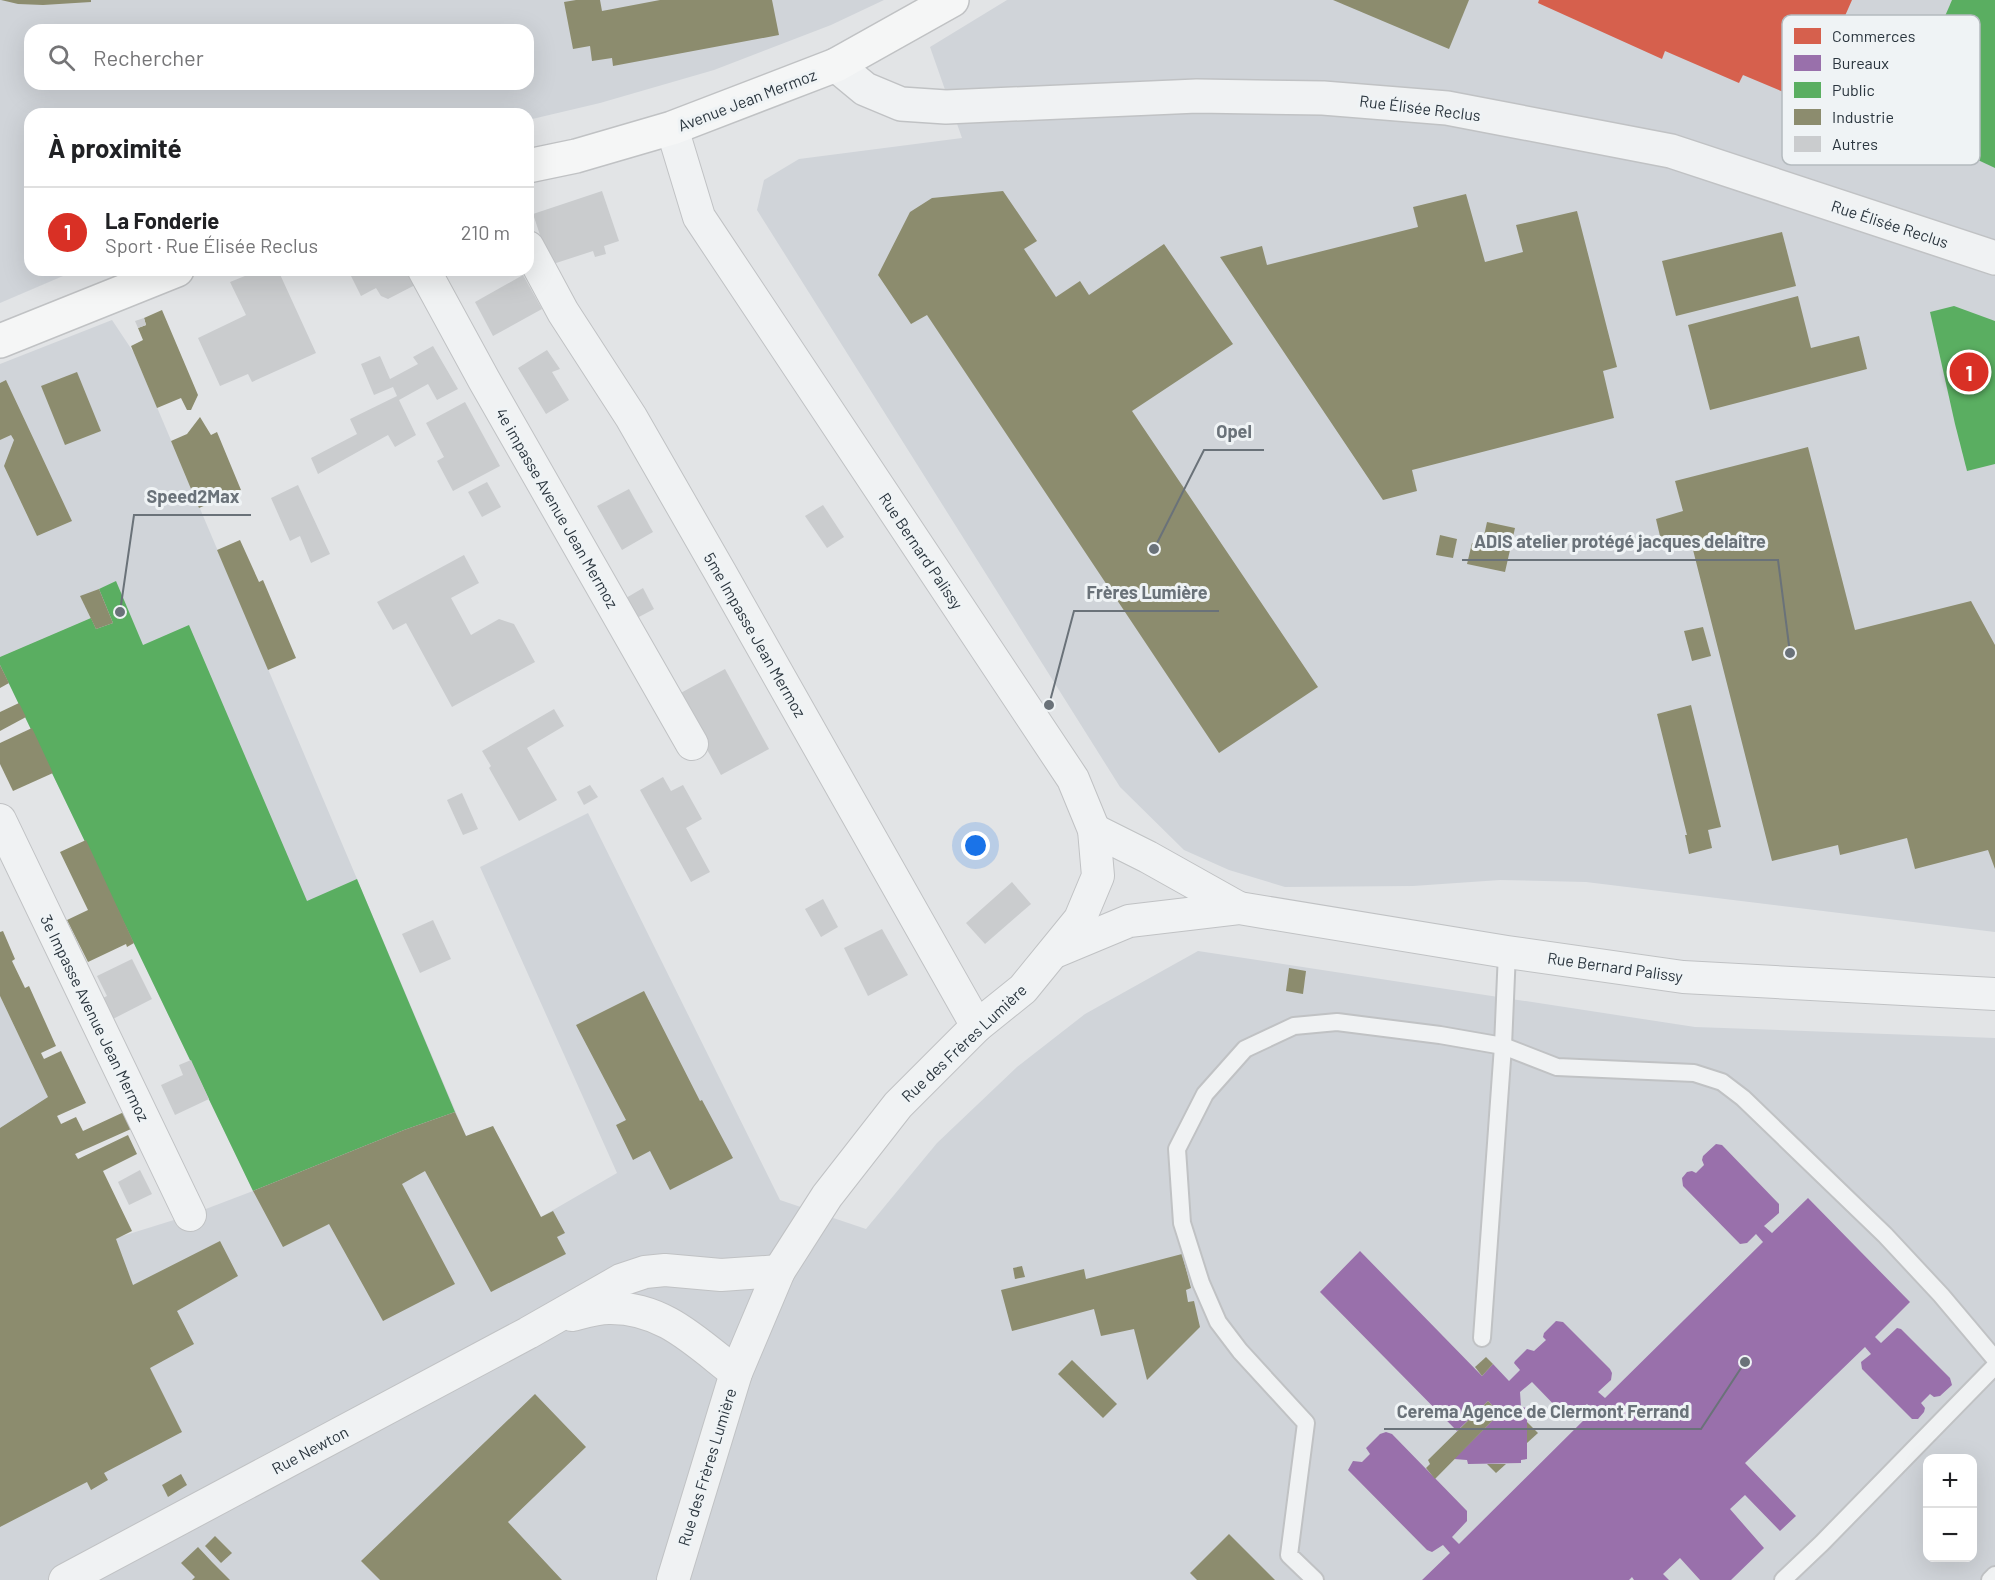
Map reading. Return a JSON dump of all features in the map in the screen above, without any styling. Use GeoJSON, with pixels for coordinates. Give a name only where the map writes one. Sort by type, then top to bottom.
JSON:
{"type":"FeatureCollection","features":[{"type":"Feature","properties":{"kind":"main road","name":"Avenue Jean Mermoz"},"geometry":{"type":"LineString","coordinates":[[534,165],[576,156],[672,128],[836,65],[952,0]]}},
{"type":"Feature","properties":{"kind":"main road"},"geometry":{"type":"LineString","coordinates":[[0,341],[162,276]]}},
{"type":"Feature","properties":{"kind":"street","name":"Rue Élisée Reclus"},"geometry":{"type":"LineString","coordinates":[[836,65],[865,89],[902,104],[935,106],[1197,96],[1323,98],[1447,108],[1671,151],[1995,258]]}},
{"type":"Feature","properties":{"kind":"street","name":"Rue Bernard Palissy"},"geometry":{"type":"LineString","coordinates":[[672,128],[699,217],[1073,778],[1094,830],[1148,857],[1239,908]]}},
{"type":"Feature","properties":{"kind":"street","name":"5me Impasse Jean Mermoz"},"geometry":{"type":"LineString","coordinates":[[534,258],[562,312],[631,417],[977,1026]]}},
{"type":"Feature","properties":{"kind":"street","name":"4e impasse Avenue Jean Mermoz"},"geometry":{"type":"LineString","coordinates":[[427,276],[484,380],[692,744]]}},
{"type":"Feature","properties":{"kind":"street","name":"3e Impasse Avenue Jean Mermoz"},"geometry":{"type":"LineString","coordinates":[[0,820],[190,1215]]}},
{"type":"Feature","properties":{"kind":"street","name":"Rue des Frères Lumière"},"geometry":{"type":"LineString","coordinates":[[673,1580],[736,1373],[779,1271],[827,1196],[898,1105],[977,1026],[1023,989],[1080,919],[1098,876],[1094,830]]}},
{"type":"Feature","properties":{"kind":"street","name":"Rue Bernard Palissy"},"geometry":{"type":"LineString","coordinates":[[1053,953],[1129,921],[1239,908],[1507,952],[1683,977],[1995,994]]}},
{"type":"Feature","properties":{"kind":"street","name":"Rue Newton"},"geometry":{"type":"LineString","coordinates":[[65,1580],[621,1280],[645,1272],[665,1270],[722,1275],[779,1271]]}},
{"type":"Feature","properties":{"kind":"street","name":"Rue Newton"},"geometry":{"type":"LineString","coordinates":[[554,1318],[608,1308],[644,1311],[671,1322],[736,1373]]}},
{"type":"Feature","properties":{"kind":"lane"},"geometry":{"type":"LineString","coordinates":[[1482,1338],[1503,1046],[1507,952]]}},
{"type":"Feature","properties":{"kind":"lane"},"geometry":{"type":"LineString","coordinates":[[1315,1580],[1289,1554],[1306,1424],[1240,1351],[1218,1322],[1201,1283],[1182,1223],[1177,1149],[1205,1094],[1245,1049],[1294,1026],[1337,1022],[1440,1035],[1503,1046],[1557,1067],[1694,1073],[1722,1082],[1743,1098],[1885,1235],[1941,1295],[1995,1359]]}},
{"type":"Feature","properties":{"kind":"lane"},"geometry":{"type":"LineString","coordinates":[[1783,1580],[1995,1366]]}},
{"type":"Feature","properties":{"kind":"lane"},"geometry":{"type":"LineString","coordinates":[[1990,1580],[1995,1575]]}},
{"type":"Feature","properties":{"kind":"shaded area"},"geometry":{"type":"Polygon","coordinates":[[[0,0],[884,0],[831,25],[714,70],[600,103],[534,119],[534,108],[24,108],[24,276],[63,276],[0,303],[0,0]]]}},
{"type":"Feature","properties":{"kind":"shaded area"},"geometry":{"type":"Polygon","coordinates":[[[1007,0],[1995,0],[1995,932],[1586,882],[1500,880],[1413,886],[1285,887],[1229,870],[1184,850],[1120,787],[757,210],[764,180],[799,159],[962,138],[930,47],[1007,0]]]}},
{"type":"Feature","properties":{"kind":"shaded area"},"geometry":{"type":"Polygon","coordinates":[[[112,320],[134,353],[466,1136],[493,1126],[541,1217],[617,1173],[480,867],[588,813],[780,1200],[866,1229],[937,1143],[1017,1067],[1085,1014],[1198,951],[1695,1027],[1995,1038],[1995,1580],[0,1580],[0,996],[116,1238],[190,1215],[253,1191],[0,665],[0,364],[112,320]]]}},
{"type":"Feature","properties":{"kind":"building: Commerces"},"geometry":{"type":"Polygon","coordinates":[[[1539,0],[1852,0],[1845,15],[1782,15],[1782,91],[1743,75],[1739,83],[1665,51],[1662,59],[1538,3],[1539,0]]]}},
{"type":"Feature","properties":{"kind":"building: Bureaux"},"geometry":{"type":"Polygon","coordinates":[[[1716,1144],[1722,1145],[1779,1204],[1779,1213],[1764,1226],[1772,1233],[1808,1198],[1910,1302],[1875,1337],[1881,1343],[1897,1328],[1901,1329],[1950,1378],[1952,1385],[1940,1396],[1934,1397],[1930,1394],[1921,1403],[1925,1408],[1924,1412],[1918,1419],[1912,1419],[1862,1369],[1861,1362],[1871,1354],[1865,1347],[1745,1463],[1796,1516],[1780,1531],[1745,1495],[1730,1509],[1764,1548],[1731,1580],[1700,1580],[1680,1558],[1663,1574],[1669,1580],[1634,1580],[1632,1577],[1629,1580],[1422,1580],[1450,1553],[1443,1545],[1432,1552],[1427,1550],[1348,1470],[1353,1461],[1362,1462],[1370,1454],[1366,1448],[1380,1434],[1386,1432],[1392,1434],[1467,1511],[1467,1521],[1452,1537],[1459,1544],[1594,1410],[1587,1404],[1571,1415],[1563,1414],[1532,1382],[1520,1392],[1521,1407],[1527,1408],[1527,1459],[1521,1460],[1521,1463],[1468,1464],[1467,1460],[1454,1459],[1500,1413],[1488,1401],[1457,1431],[1320,1292],[1360,1251],[1482,1376],[1493,1364],[1509,1381],[1520,1370],[1514,1363],[1515,1361],[1527,1349],[1534,1351],[1546,1340],[1543,1337],[1544,1333],[1556,1321],[1563,1322],[1610,1369],[1611,1380],[1598,1392],[1605,1398],[1763,1242],[1756,1234],[1747,1243],[1740,1244],[1683,1186],[1682,1178],[1687,1172],[1696,1173],[1704,1165],[1703,1156],[1716,1144]]]}},
{"type":"Feature","properties":{"kind":"building: Public"},"geometry":{"type":"Polygon","coordinates":[[[1952,0],[1995,0],[1995,168],[1980,161],[1980,15],[1946,15],[1952,0]]]}},
{"type":"Feature","properties":{"kind":"building: Public"},"geometry":{"type":"Polygon","coordinates":[[[1954,306],[1995,321],[1995,464],[1967,471],[1930,312],[1954,306]]]}},
{"type":"Feature","properties":{"kind":"building: Public"},"geometry":{"type":"Polygon","coordinates":[[[116,581],[143,645],[189,625],[307,901],[357,879],[455,1112],[404,1130],[253,1191],[0,665],[0,657],[91,618],[96,629],[113,623],[99,589],[116,581]]]}},
{"type":"Feature","properties":{"kind":"building: Industrie"},"geometry":{"type":"Polygon","coordinates":[[[1,0],[91,0],[91,2],[43,5],[18,4],[1,0]]]}},
{"type":"Feature","properties":{"kind":"building: Industrie"},"geometry":{"type":"Polygon","coordinates":[[[600,0],[602,11],[660,0],[772,0],[779,35],[613,66],[612,58],[592,61],[590,46],[573,49],[564,2],[600,0]]]}},
{"type":"Feature","properties":{"kind":"building: Industrie"},"geometry":{"type":"Polygon","coordinates":[[[1333,0],[1469,0],[1449,49],[1333,0]]]}},
{"type":"Feature","properties":{"kind":"building: Industrie"},"geometry":{"type":"Polygon","coordinates":[[[1003,191],[1037,241],[1024,249],[1056,297],[1080,281],[1089,295],[1164,244],[1233,344],[1132,411],[1318,687],[1219,753],[927,315],[911,324],[878,275],[910,212],[932,198],[1003,191]]]}},
{"type":"Feature","properties":{"kind":"building: Industrie"},"geometry":{"type":"Polygon","coordinates":[[[1466,194],[1485,262],[1523,252],[1516,225],[1577,211],[1617,367],[1603,371],[1614,418],[1412,470],[1417,491],[1383,500],[1220,257],[1262,246],[1267,265],[1418,227],[1413,207],[1466,194]]]}},
{"type":"Feature","properties":{"kind":"building: Industrie"},"geometry":{"type":"Polygon","coordinates":[[[1782,232],[1796,286],[1676,316],[1662,261],[1782,232]]]}},
{"type":"Feature","properties":{"kind":"building: Industrie"},"geometry":{"type":"Polygon","coordinates":[[[1798,296],[1811,348],[1859,336],[1867,369],[1710,410],[1688,325],[1798,296]]]}},
{"type":"Feature","properties":{"kind":"building: Industrie"},"geometry":{"type":"Polygon","coordinates":[[[162,310],[198,395],[191,410],[187,410],[181,398],[157,408],[131,346],[143,340],[138,328],[146,325],[144,318],[162,310]]]}},
{"type":"Feature","properties":{"kind":"building: Industrie"},"geometry":{"type":"Polygon","coordinates":[[[77,372],[101,431],[65,445],[41,386],[77,372]]]}},
{"type":"Feature","properties":{"kind":"building: Industrie"},"geometry":{"type":"Polygon","coordinates":[[[6,380],[72,521],[37,536],[4,466],[14,440],[11,435],[0,440],[0,383],[6,380]]]}},
{"type":"Feature","properties":{"kind":"building: Industrie"},"geometry":{"type":"Polygon","coordinates":[[[200,417],[211,435],[217,432],[241,490],[199,508],[171,441],[187,434],[200,417]]]}},
{"type":"Feature","properties":{"kind":"building: Industrie"},"geometry":{"type":"Polygon","coordinates":[[[1808,447],[1855,630],[1971,601],[1995,645],[1995,869],[1988,850],[1915,869],[1907,838],[1840,855],[1838,845],[1772,861],[1691,542],[1663,549],[1656,519],[1683,511],[1675,481],[1808,447]]]}},
{"type":"Feature","properties":{"kind":"building: Industrie"},"geometry":{"type":"Polygon","coordinates":[[[1487,522],[1515,528],[1505,572],[1467,564],[1472,543],[1482,545],[1487,522]]]}},
{"type":"Feature","properties":{"kind":"building: Industrie"},"geometry":{"type":"Polygon","coordinates":[[[1440,535],[1457,539],[1453,558],[1436,555],[1440,535]]]}},
{"type":"Feature","properties":{"kind":"building: Industrie"},"geometry":{"type":"Polygon","coordinates":[[[240,540],[259,582],[263,580],[296,658],[268,670],[217,550],[240,540]]]}},
{"type":"Feature","properties":{"kind":"building: Industrie"},"geometry":{"type":"Polygon","coordinates":[[[99,589],[113,623],[96,629],[80,596],[99,589]]]}},
{"type":"Feature","properties":{"kind":"building: Industrie"},"geometry":{"type":"Polygon","coordinates":[[[1703,627],[1711,656],[1692,661],[1684,631],[1703,627]]]}},
{"type":"Feature","properties":{"kind":"building: Industrie"},"geometry":{"type":"Polygon","coordinates":[[[0,665],[9,683],[0,688],[0,665]]]}},
{"type":"Feature","properties":{"kind":"building: Industrie"},"geometry":{"type":"Polygon","coordinates":[[[19,703],[26,717],[0,731],[0,712],[19,703]]]}},
{"type":"Feature","properties":{"kind":"building: Industrie"},"geometry":{"type":"Polygon","coordinates":[[[1691,705],[1721,827],[1708,830],[1712,848],[1689,854],[1685,835],[1687,835],[1657,714],[1691,705]]]}},
{"type":"Feature","properties":{"kind":"building: Industrie"},"geometry":{"type":"Polygon","coordinates":[[[32,728],[53,773],[13,791],[0,764],[0,743],[32,728]]]}},
{"type":"Feature","properties":{"kind":"building: Industrie"},"geometry":{"type":"Polygon","coordinates":[[[86,840],[134,943],[127,947],[126,944],[88,962],[67,920],[88,910],[60,852],[86,840]]]}},
{"type":"Feature","properties":{"kind":"building: Industrie"},"geometry":{"type":"Polygon","coordinates":[[[3,931],[15,959],[12,961],[25,988],[29,986],[56,1046],[41,1053],[44,1059],[61,1051],[86,1103],[57,1116],[61,1124],[76,1117],[83,1131],[124,1112],[131,1129],[75,1154],[78,1159],[128,1135],[137,1154],[103,1171],[132,1231],[116,1239],[133,1285],[220,1241],[238,1276],[177,1311],[194,1344],[150,1368],[182,1432],[104,1473],[108,1480],[91,1490],[87,1482],[0,1527],[0,1128],[48,1097],[0,996],[0,932],[3,931]]]}},
{"type":"Feature","properties":{"kind":"building: Industrie"},"geometry":{"type":"Polygon","coordinates":[[[1289,968],[1306,971],[1303,994],[1286,991],[1289,968]]]}},
{"type":"Feature","properties":{"kind":"building: Industrie"},"geometry":{"type":"Polygon","coordinates":[[[644,991],[700,1101],[702,1100],[733,1158],[670,1190],[650,1151],[633,1160],[616,1125],[626,1120],[576,1025],[644,991]]]}},
{"type":"Feature","properties":{"kind":"building: Industrie"},"geometry":{"type":"Polygon","coordinates":[[[455,1112],[466,1136],[493,1126],[541,1217],[553,1211],[565,1233],[557,1237],[566,1254],[491,1292],[425,1171],[402,1184],[455,1284],[383,1321],[329,1224],[283,1247],[253,1191],[404,1130],[455,1112]]]}},
{"type":"Feature","properties":{"kind":"building: Industrie"},"geometry":{"type":"Polygon","coordinates":[[[1182,1254],[1191,1288],[1186,1290],[1188,1302],[1194,1301],[1200,1327],[1147,1380],[1134,1329],[1101,1336],[1094,1309],[1012,1331],[1001,1290],[1084,1269],[1086,1279],[1182,1254]]]}},
{"type":"Feature","properties":{"kind":"building: Industrie"},"geometry":{"type":"Polygon","coordinates":[[[1022,1266],[1025,1277],[1015,1279],[1013,1268],[1022,1266]]]}},
{"type":"Feature","properties":{"kind":"building: Industrie"},"geometry":{"type":"Polygon","coordinates":[[[1486,1357],[1493,1364],[1482,1376],[1475,1367],[1486,1357]]]}},
{"type":"Feature","properties":{"kind":"building: Industrie"},"geometry":{"type":"Polygon","coordinates":[[[1072,1360],[1117,1404],[1103,1418],[1058,1374],[1072,1360]]]}},
{"type":"Feature","properties":{"kind":"building: Industrie"},"geometry":{"type":"Polygon","coordinates":[[[535,1394],[586,1447],[508,1522],[562,1580],[380,1580],[361,1561],[535,1394]]]}},
{"type":"Feature","properties":{"kind":"building: Industrie"},"geometry":{"type":"Polygon","coordinates":[[[1488,1401],[1500,1413],[1435,1479],[1426,1468],[1430,1464],[1428,1460],[1488,1401]]]}},
{"type":"Feature","properties":{"kind":"building: Industrie"},"geometry":{"type":"Polygon","coordinates":[[[1527,1422],[1538,1433],[1527,1443],[1527,1422]]]}},
{"type":"Feature","properties":{"kind":"building: Industrie"},"geometry":{"type":"Polygon","coordinates":[[[1487,1464],[1506,1464],[1496,1473],[1487,1464]]]}},
{"type":"Feature","properties":{"kind":"building: Industrie"},"geometry":{"type":"Polygon","coordinates":[[[181,1474],[187,1485],[168,1497],[162,1485],[181,1474]]]}},
{"type":"Feature","properties":{"kind":"building: Industrie"},"geometry":{"type":"Polygon","coordinates":[[[1229,1534],[1275,1580],[1197,1580],[1190,1573],[1229,1534]]]}},
{"type":"Feature","properties":{"kind":"building: Industrie"},"geometry":{"type":"Polygon","coordinates":[[[215,1536],[232,1553],[221,1563],[205,1546],[215,1536]]]}},
{"type":"Feature","properties":{"kind":"building: Industrie"},"geometry":{"type":"Polygon","coordinates":[[[198,1547],[230,1580],[192,1580],[195,1577],[181,1563],[198,1547]]]}},
{"type":"Feature","properties":{"kind":"building: Autres"},"geometry":{"type":"Polygon","coordinates":[[[602,191],[619,241],[604,246],[606,254],[595,257],[593,251],[550,265],[534,214],[602,191]]]}},
{"type":"Feature","properties":{"kind":"building: Autres"},"geometry":{"type":"Polygon","coordinates":[[[245,276],[281,276],[316,353],[252,382],[248,374],[220,386],[198,338],[246,315],[230,282],[245,276]]]}},
{"type":"Feature","properties":{"kind":"building: Autres"},"geometry":{"type":"Polygon","coordinates":[[[351,276],[413,276],[417,284],[388,299],[381,296],[376,288],[361,296],[351,276]]]}},
{"type":"Feature","properties":{"kind":"building: Autres"},"geometry":{"type":"Polygon","coordinates":[[[524,276],[542,309],[493,336],[475,302],[524,276]]]}},
{"type":"Feature","properties":{"kind":"building: Autres"},"geometry":{"type":"Polygon","coordinates":[[[144,318],[146,325],[138,328],[135,321],[144,318]]]}},
{"type":"Feature","properties":{"kind":"building: Autres"},"geometry":{"type":"Polygon","coordinates":[[[433,346],[458,389],[437,400],[428,384],[399,400],[416,435],[395,447],[388,435],[318,474],[311,458],[357,434],[350,419],[397,396],[393,387],[374,395],[361,364],[380,356],[390,379],[418,364],[413,357],[433,346]]]}},
{"type":"Feature","properties":{"kind":"building: Autres"},"geometry":{"type":"Polygon","coordinates":[[[547,350],[560,369],[552,372],[569,400],[546,414],[518,368],[547,350]]]}},
{"type":"Feature","properties":{"kind":"building: Autres"},"geometry":{"type":"Polygon","coordinates":[[[465,402],[500,466],[453,491],[437,461],[444,457],[426,423],[465,402]]]}},
{"type":"Feature","properties":{"kind":"building: Autres"},"geometry":{"type":"Polygon","coordinates":[[[487,482],[501,507],[482,517],[468,492],[487,482]]]}},
{"type":"Feature","properties":{"kind":"building: Autres"},"geometry":{"type":"Polygon","coordinates":[[[298,485],[330,554],[311,563],[300,536],[290,541],[271,498],[298,485]]]}},
{"type":"Feature","properties":{"kind":"building: Autres"},"geometry":{"type":"Polygon","coordinates":[[[629,489],[653,532],[622,550],[597,506],[629,489]]]}},
{"type":"Feature","properties":{"kind":"building: Autres"},"geometry":{"type":"Polygon","coordinates":[[[823,505],[844,537],[827,548],[805,516],[823,505]]]}},
{"type":"Feature","properties":{"kind":"building: Autres"},"geometry":{"type":"Polygon","coordinates":[[[464,555],[479,583],[451,598],[471,635],[499,619],[514,624],[535,662],[452,707],[406,623],[393,630],[377,602],[464,555]]]}},
{"type":"Feature","properties":{"kind":"building: Autres"},"geometry":{"type":"Polygon","coordinates":[[[643,588],[654,609],[637,618],[626,598],[643,588]]]}},
{"type":"Feature","properties":{"kind":"building: Autres"},"geometry":{"type":"Polygon","coordinates":[[[725,669],[769,749],[721,775],[677,695],[725,669]]]}},
{"type":"Feature","properties":{"kind":"building: Autres"},"geometry":{"type":"Polygon","coordinates":[[[554,709],[564,726],[527,748],[557,800],[519,821],[482,751],[554,709]]]}},
{"type":"Feature","properties":{"kind":"building: Autres"},"geometry":{"type":"Polygon","coordinates":[[[663,777],[671,791],[683,785],[702,819],[686,828],[710,872],[691,882],[640,790],[663,777]]]}},
{"type":"Feature","properties":{"kind":"building: Autres"},"geometry":{"type":"Polygon","coordinates":[[[590,785],[598,797],[584,805],[577,792],[590,785]]]}},
{"type":"Feature","properties":{"kind":"building: Autres"},"geometry":{"type":"Polygon","coordinates":[[[462,793],[478,829],[463,835],[447,800],[462,793]]]}},
{"type":"Feature","properties":{"kind":"building: Autres"},"geometry":{"type":"Polygon","coordinates":[[[1012,882],[1031,904],[985,944],[966,923],[1012,882]]]}},
{"type":"Feature","properties":{"kind":"building: Autres"},"geometry":{"type":"Polygon","coordinates":[[[823,899],[838,927],[821,937],[805,909],[823,899]]]}},
{"type":"Feature","properties":{"kind":"building: Autres"},"geometry":{"type":"Polygon","coordinates":[[[433,920],[451,959],[420,973],[402,934],[433,920]]]}},
{"type":"Feature","properties":{"kind":"building: Autres"},"geometry":{"type":"Polygon","coordinates":[[[882,929],[908,975],[868,996],[844,948],[882,929]]]}},
{"type":"Feature","properties":{"kind":"building: Autres"},"geometry":{"type":"Polygon","coordinates":[[[132,959],[152,999],[111,1020],[101,999],[107,996],[97,976],[132,959]]]}},
{"type":"Feature","properties":{"kind":"building: Autres"},"geometry":{"type":"Polygon","coordinates":[[[191,1060],[209,1099],[175,1115],[161,1085],[183,1075],[179,1065],[191,1060]]]}},
{"type":"Feature","properties":{"kind":"building: Autres"},"geometry":{"type":"Polygon","coordinates":[[[140,1170],[152,1194],[129,1205],[118,1182],[140,1170]]]}},
{"type":"Feature","properties":{"kind":"place","name":"La Fonderie"},"geometry":{"type":"Point","coordinates":[1969,372]}},
{"type":"Feature","properties":{"kind":"place","name":"Opel"},"geometry":{"type":"Point","coordinates":[1154,549]}},
{"type":"Feature","properties":{"kind":"place","name":"Speed2Max"},"geometry":{"type":"Point","coordinates":[120,612]}},
{"type":"Feature","properties":{"kind":"place","name":"ADIS atelier protégé jacques delaitre"},"geometry":{"type":"Point","coordinates":[1790,653]}},
{"type":"Feature","properties":{"kind":"place","name":"Frères Lumière"},"geometry":{"type":"Point","coordinates":[1049,705]}},
{"type":"Feature","properties":{"kind":"place","name":"Cerema Agence de Clermont Ferrand"},"geometry":{"type":"Point","coordinates":[1745,1362]}}]}
